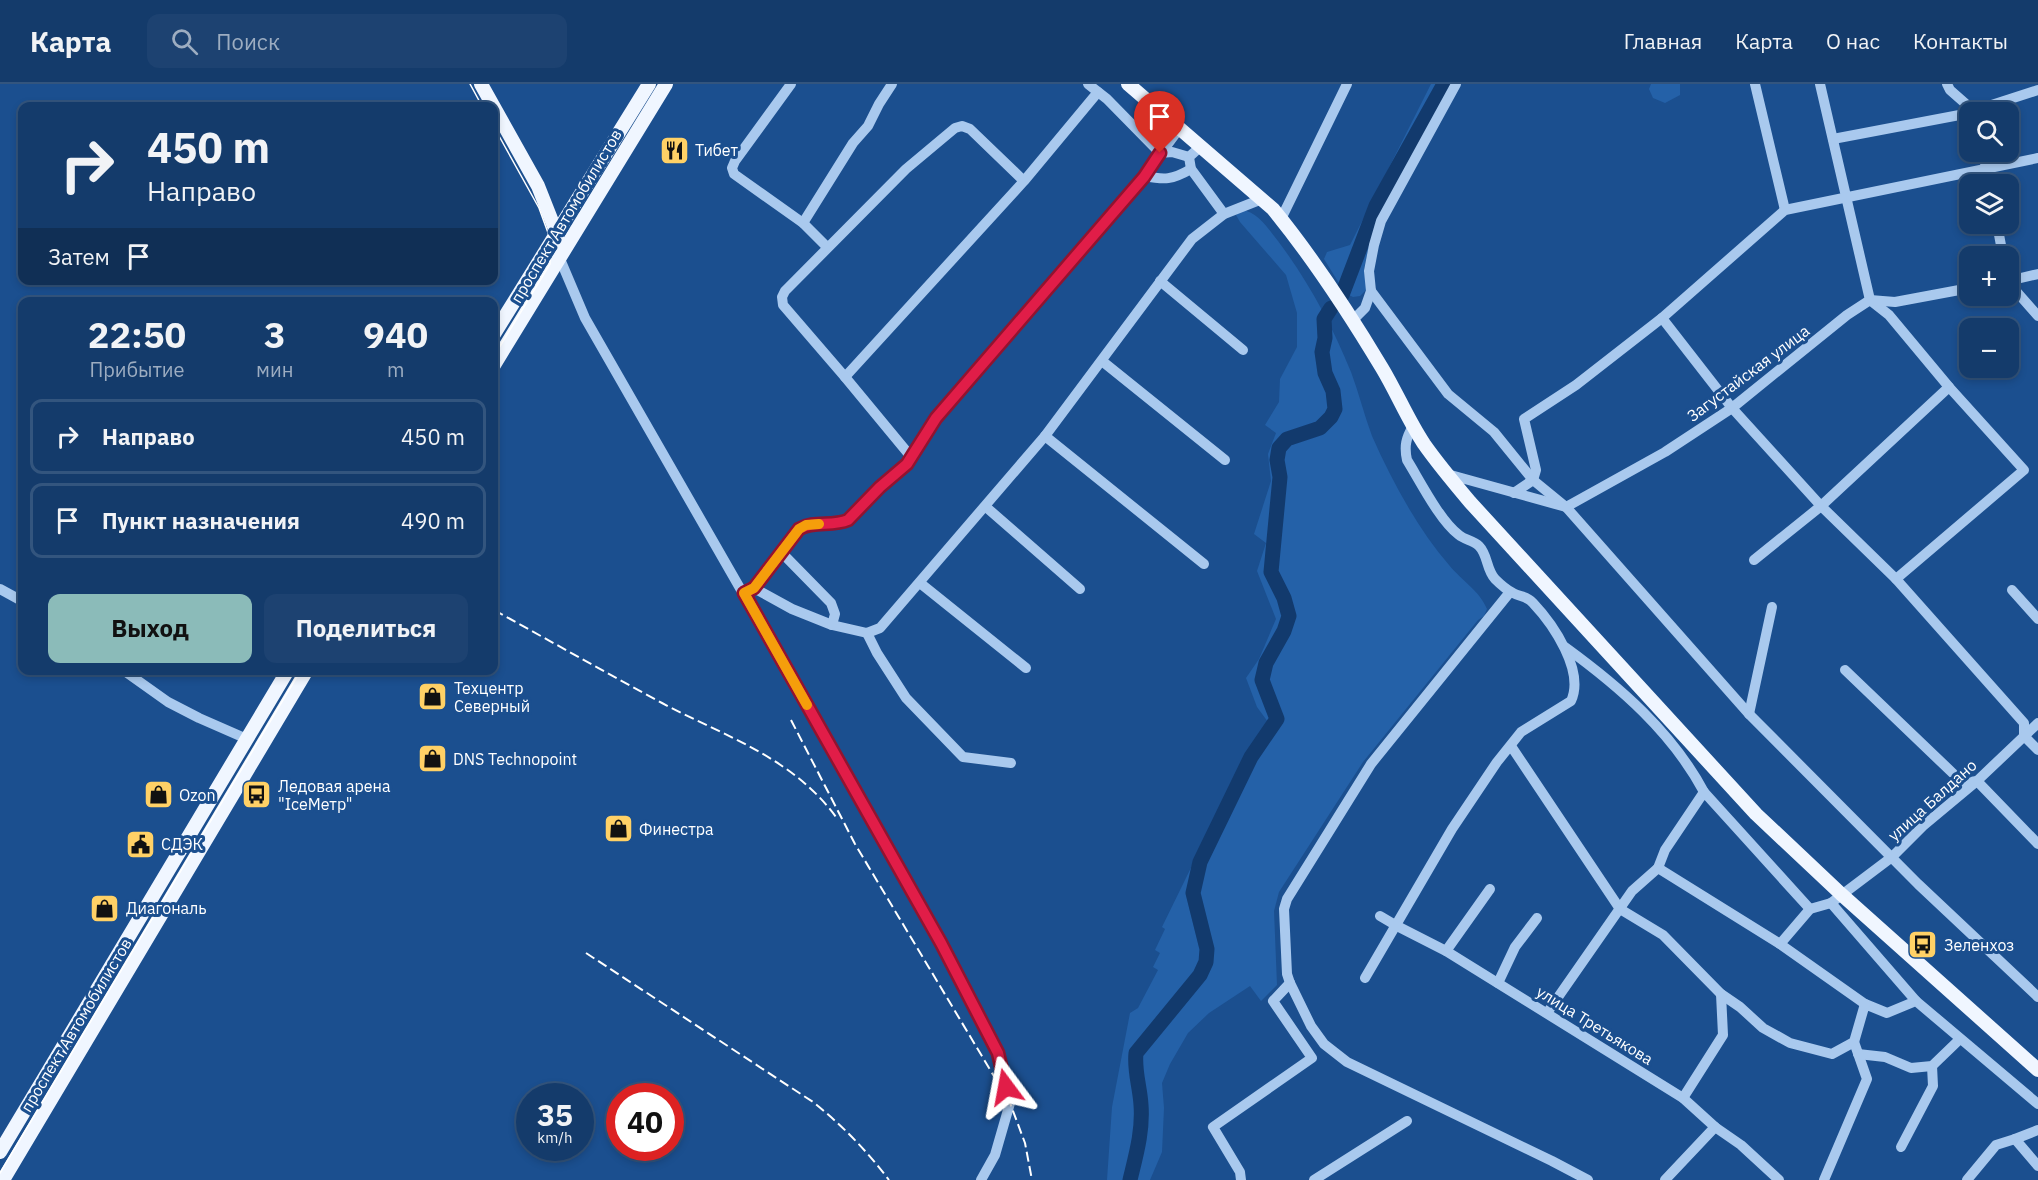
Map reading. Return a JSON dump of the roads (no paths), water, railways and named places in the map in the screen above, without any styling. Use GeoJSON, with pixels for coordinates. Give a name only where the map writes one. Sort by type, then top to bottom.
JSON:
{"type":"FeatureCollection","features":[{"type":"Feature","properties":{"kind":"main road"},"geometry":{"type":"LineString","coordinates":[[481,84],[491,102]]}},
{"type":"Feature","properties":{"kind":"main road","name":"проспект Автомобилистов"},"geometry":{"type":"LineString","coordinates":[[498,328],[649,84]]}},
{"type":"Feature","properties":{"kind":"main road","name":"проспект Автомобилистов"},"geometry":{"type":"LineString","coordinates":[[498,359],[666,84]]}},
{"type":"Feature","properties":{"kind":"main road"},"geometry":{"type":"LineString","coordinates":[[1128,84],[1262,199],[1281,219],[1352,321],[1382,368],[1413,426],[1447,474],[1470,502],[1756,814],[1836,898],[2038,1070]]}},
{"type":"Feature","properties":{"kind":"main road"},"geometry":{"type":"LineString","coordinates":[[498,114],[538,186],[557,234],[560,259]]}},
{"type":"Feature","properties":{"kind":"main road","name":"проспект Автомобилистов"},"geometry":{"type":"LineString","coordinates":[[0,1152],[285,675]]}},
{"type":"Feature","properties":{"kind":"main road","name":"проспект Автомобилистов"},"geometry":{"type":"LineString","coordinates":[[3,1180],[304,675]]}},
{"type":"Feature","properties":{"kind":"street"},"geometry":{"type":"LineString","coordinates":[[791,84],[732,168],[734,174],[803,223],[827,247]]}},
{"type":"Feature","properties":{"kind":"street"},"geometry":{"type":"LineString","coordinates":[[803,223],[853,143],[868,126],[892,84]]}},
{"type":"Feature","properties":{"kind":"street"},"geometry":{"type":"LineString","coordinates":[[1088,84],[1160,153],[1172,152],[1189,158]]}},
{"type":"Feature","properties":{"kind":"street"},"geometry":{"type":"LineString","coordinates":[[1281,219],[1347,84]]}},
{"type":"Feature","properties":{"kind":"street"},"geometry":{"type":"LineString","coordinates":[[1352,321],[1365,308],[1371,291],[1370,271],[1374,245],[1382,221],[1456,84]]}},
{"type":"Feature","properties":{"kind":"street"},"geometry":{"type":"LineString","coordinates":[[1755,84],[1785,210]]}},
{"type":"Feature","properties":{"kind":"street"},"geometry":{"type":"LineString","coordinates":[[1820,84],[1870,300],[1889,315],[1949,387],[2024,470],[1896,579]]}},
{"type":"Feature","properties":{"kind":"street"},"geometry":{"type":"LineString","coordinates":[[1947,84],[1962,102]]}},
{"type":"Feature","properties":{"kind":"street"},"geometry":{"type":"LineString","coordinates":[[2002,102],[2038,90]]}},
{"type":"Feature","properties":{"kind":"street"},"geometry":{"type":"LineString","coordinates":[[845,377],[1024,181],[1098,92]]}},
{"type":"Feature","properties":{"kind":"street"},"geometry":{"type":"LineString","coordinates":[[1833,140],[1959,115]]}},
{"type":"Feature","properties":{"kind":"street"},"geometry":{"type":"LineString","coordinates":[[912,458],[783,305],[782,297],[827,247],[906,169],[955,128],[962,126],[970,129],[1024,181]]}},
{"type":"Feature","properties":{"kind":"street"},"geometry":{"type":"LineString","coordinates":[[749,591],[782,553],[793,536],[806,525],[842,523],[848,520],[912,458],[936,418],[1144,177],[1179,129]]}},
{"type":"Feature","properties":{"kind":"street"},"geometry":{"type":"LineString","coordinates":[[1189,158],[1200,147]]}},
{"type":"Feature","properties":{"kind":"street"},"geometry":{"type":"LineString","coordinates":[[1189,158],[1191,169],[1224,214]]}},
{"type":"Feature","properties":{"kind":"street"},"geometry":{"type":"LineString","coordinates":[[1514,493],[1533,480],[1536,470],[1524,419],[1576,385],[1662,318],[1785,210],[2038,158]]}},
{"type":"Feature","properties":{"kind":"street"},"geometry":{"type":"LineString","coordinates":[[1985,162],[1987,174]]}},
{"type":"Feature","properties":{"kind":"street"},"geometry":{"type":"LineString","coordinates":[[1144,177],[1175,179],[1191,169]]}},
{"type":"Feature","properties":{"kind":"street"},"geometry":{"type":"LineString","coordinates":[[749,591],[832,625],[867,633],[880,628],[1045,436],[1192,239],[1224,214],[1262,199]]}},
{"type":"Feature","properties":{"kind":"street"},"geometry":{"type":"LineString","coordinates":[[560,259],[585,318],[749,591],[941,943],[998,1053],[1010,1103],[995,1155],[981,1180]]}},
{"type":"Feature","properties":{"kind":"street"},"geometry":{"type":"LineString","coordinates":[[2019,278],[2038,274]]}},
{"type":"Feature","properties":{"kind":"street"},"geometry":{"type":"LineString","coordinates":[[1160,281],[1243,350]]}},
{"type":"Feature","properties":{"kind":"street"},"geometry":{"type":"LineString","coordinates":[[1870,300],[1895,302],[1959,290]]}},
{"type":"Feature","properties":{"kind":"street"},"geometry":{"type":"LineString","coordinates":[[1371,291],[1448,394],[1494,432],[1533,480],[1566,507],[1749,714],[1918,884],[2038,997]]}},
{"type":"Feature","properties":{"kind":"street"},"geometry":{"type":"LineString","coordinates":[[2019,293],[2038,315]]}},
{"type":"Feature","properties":{"kind":"street","name":"Загустайская улица"},"geometry":{"type":"LineString","coordinates":[[1566,507],[1665,452],[1732,408],[1847,315],[1870,300]]}},
{"type":"Feature","properties":{"kind":"street"},"geometry":{"type":"LineString","coordinates":[[1662,318],[1732,408],[1821,506],[1896,579],[2024,723],[2024,736],[2038,750]]}},
{"type":"Feature","properties":{"kind":"street"},"geometry":{"type":"LineString","coordinates":[[1102,361],[1225,460]]}},
{"type":"Feature","properties":{"kind":"street"},"geometry":{"type":"LineString","coordinates":[[1754,560],[1821,506],[1949,387]]}},
{"type":"Feature","properties":{"kind":"street"},"geometry":{"type":"LineString","coordinates":[[1413,426],[1407,437],[1405,450],[1407,460],[1441,516],[1459,536],[1478,545],[1483,551],[1490,571],[1510,592],[1533,602],[1565,646],[1621,690],[1666,735],[1694,773],[1704,792],[1810,909]]}},
{"type":"Feature","properties":{"kind":"street"},"geometry":{"type":"LineString","coordinates":[[1045,436],[1204,564]]}},
{"type":"Feature","properties":{"kind":"street"},"geometry":{"type":"LineString","coordinates":[[1447,474],[1566,507]]}},
{"type":"Feature","properties":{"kind":"street"},"geometry":{"type":"LineString","coordinates":[[986,507],[1080,589]]}},
{"type":"Feature","properties":{"kind":"street"},"geometry":{"type":"LineString","coordinates":[[782,553],[831,603],[835,614],[832,625]]}},
{"type":"Feature","properties":{"kind":"street"},"geometry":{"type":"LineString","coordinates":[[920,583],[1026,668]]}},
{"type":"Feature","properties":{"kind":"street"},"geometry":{"type":"LineString","coordinates":[[0,589],[18,599]]}},
{"type":"Feature","properties":{"kind":"street"},"geometry":{"type":"LineString","coordinates":[[2012,590],[2038,619]]}},
{"type":"Feature","properties":{"kind":"street"},"geometry":{"type":"LineString","coordinates":[[1510,592],[1371,764],[1287,899],[1284,909],[1287,974],[1311,1026],[1324,1044],[1347,1062],[1588,1180]]}},
{"type":"Feature","properties":{"kind":"street"},"geometry":{"type":"LineString","coordinates":[[1749,714],[1772,607]]}},
{"type":"Feature","properties":{"kind":"street"},"geometry":{"type":"LineString","coordinates":[[867,633],[906,698],[963,756],[1011,763]]}},
{"type":"Feature","properties":{"kind":"street"},"geometry":{"type":"LineString","coordinates":[[1365,978],[1452,829],[1497,762],[1521,732],[1571,701],[1575,683],[1565,646]]}},
{"type":"Feature","properties":{"kind":"street"},"geometry":{"type":"LineString","coordinates":[[1845,670],[1963,783],[1977,781],[2038,844]]}},
{"type":"Feature","properties":{"kind":"street"},"geometry":{"type":"LineString","coordinates":[[130,675],[168,702],[247,739]]}},
{"type":"Feature","properties":{"kind":"street","name":"улица Балдано"},"geometry":{"type":"LineString","coordinates":[[1836,898],[1892,856],[2038,723]]}},
{"type":"Feature","properties":{"kind":"street"},"geometry":{"type":"LineString","coordinates":[[1511,746],[1620,909],[1663,935],[1721,994],[1763,1028],[1790,1043],[1832,1054],[1854,1042]]}},
{"type":"Feature","properties":{"kind":"street"},"geometry":{"type":"LineString","coordinates":[[1547,1013],[1632,891],[1658,868],[1665,850],[1704,792]]}},
{"type":"Feature","properties":{"kind":"street"},"geometry":{"type":"LineString","coordinates":[[1658,868],[1780,944],[1865,1004],[1887,1013],[1917,1000]]}},
{"type":"Feature","properties":{"kind":"street"},"geometry":{"type":"LineString","coordinates":[[1446,951],[1491,889]]}},
{"type":"Feature","properties":{"kind":"street"},"geometry":{"type":"LineString","coordinates":[[1780,944],[1810,909],[1836,898],[1917,1000],[2038,1104]]}},
{"type":"Feature","properties":{"kind":"street","name":"улица Третьякова"},"geometry":{"type":"LineString","coordinates":[[1380,916],[1446,951],[1683,1098],[1715,1127],[1741,1144],[1779,1180]]}},
{"type":"Feature","properties":{"kind":"street"},"geometry":{"type":"LineString","coordinates":[[1498,983],[1515,947],[1537,918]]}},
{"type":"Feature","properties":{"kind":"street"},"geometry":{"type":"LineString","coordinates":[[1241,1180],[1240,1172],[1213,1127],[1312,1058],[1273,1001],[1290,983]]}},
{"type":"Feature","properties":{"kind":"street"},"geometry":{"type":"LineString","coordinates":[[1683,1098],[1723,1035],[1721,994]]}},
{"type":"Feature","properties":{"kind":"street"},"geometry":{"type":"LineString","coordinates":[[1824,1180],[1867,1079],[1854,1042],[1865,1004]]}},
{"type":"Feature","properties":{"kind":"street"},"geometry":{"type":"LineString","coordinates":[[1858,1054],[1885,1058],[1911,1068],[1932,1066],[1960,1039]]}},
{"type":"Feature","properties":{"kind":"street"},"geometry":{"type":"LineString","coordinates":[[1901,1147],[1933,1086],[1932,1066]]}},
{"type":"Feature","properties":{"kind":"street"},"geometry":{"type":"LineString","coordinates":[[1314,1180],[1407,1120]]}},
{"type":"Feature","properties":{"kind":"street"},"geometry":{"type":"LineString","coordinates":[[1665,1180],[1715,1127]]}},
{"type":"Feature","properties":{"kind":"street"},"geometry":{"type":"LineString","coordinates":[[1967,1180],[1996,1145],[2038,1130]]}},
{"type":"Feature","properties":{"kind":"street"},"geometry":{"type":"LineString","coordinates":[[2015,1139],[2038,1166]]}},
{"type":"Feature","properties":{"kind":"waterway"},"geometry":{"type":"LineString","coordinates":[[1342,295],[1376,206],[1444,84]]}},
{"type":"Feature","properties":{"kind":"waterway"},"geometry":{"type":"LineString","coordinates":[[1130,1180],[1141,1124],[1136,1053],[1200,975],[1206,962],[1207,949],[1193,893],[1200,862],[1251,757],[1277,719],[1262,680],[1266,663],[1284,631],[1289,616],[1284,598],[1271,572],[1280,477],[1277,460],[1279,448],[1287,439],[1320,428],[1331,417],[1335,409],[1333,391],[1325,373],[1322,352],[1325,338],[1324,319],[1331,308]]}},
{"type":"Feature","properties":{"kind":"tram line"},"geometry":{"type":"LineString","coordinates":[[470,84],[480,102]]}},
{"type":"Feature","properties":{"kind":"tram line"},"geometry":{"type":"LineString","coordinates":[[498,134],[539,208],[551,241],[550,264],[498,349]]}},
{"type":"Feature","properties":{"kind":"tram line"},"geometry":{"type":"LineString","coordinates":[[0,1173],[298,675]]}},
{"type":"Feature","properties":{"kind":"railway"},"geometry":{"type":"LineString","coordinates":[[498,612],[662,703],[778,763],[818,796],[836,817]]}},
{"type":"Feature","properties":{"kind":"railway"},"geometry":{"type":"LineString","coordinates":[[791,720],[855,844],[1010,1103],[1025,1143],[1032,1180]]}},
{"type":"Feature","properties":{"kind":"railway"},"geometry":{"type":"LineString","coordinates":[[586,953],[813,1102],[853,1138],[889,1180]]}},
{"type":"Feature","properties":{"kind":"place","name":"Тибет"},"geometry":{"type":"Point","coordinates":[674,150]}},
{"type":"Feature","properties":{"kind":"place","name":"Техцентр Северный"},"geometry":{"type":"Point","coordinates":[433,697]}},
{"type":"Feature","properties":{"kind":"place","name":"DNS Technopoint"},"geometry":{"type":"Point","coordinates":[432,759]}},
{"type":"Feature","properties":{"kind":"place","name":"Ozon"},"geometry":{"type":"Point","coordinates":[158,795]}},
{"type":"Feature","properties":{"kind":"place","name":"Ледовая арена \"IceМетр\""},"geometry":{"type":"Point","coordinates":[257,795]}},
{"type":"Feature","properties":{"kind":"place","name":"Финестра"},"geometry":{"type":"Point","coordinates":[618,829]}},
{"type":"Feature","properties":{"kind":"place","name":"СДЭК"},"geometry":{"type":"Point","coordinates":[140,844]}},
{"type":"Feature","properties":{"kind":"place","name":"Диагональ"},"geometry":{"type":"Point","coordinates":[105,908]}},
{"type":"Feature","properties":{"kind":"place","name":"Зеленхоз"},"geometry":{"type":"Point","coordinates":[1923,945]}}]}
